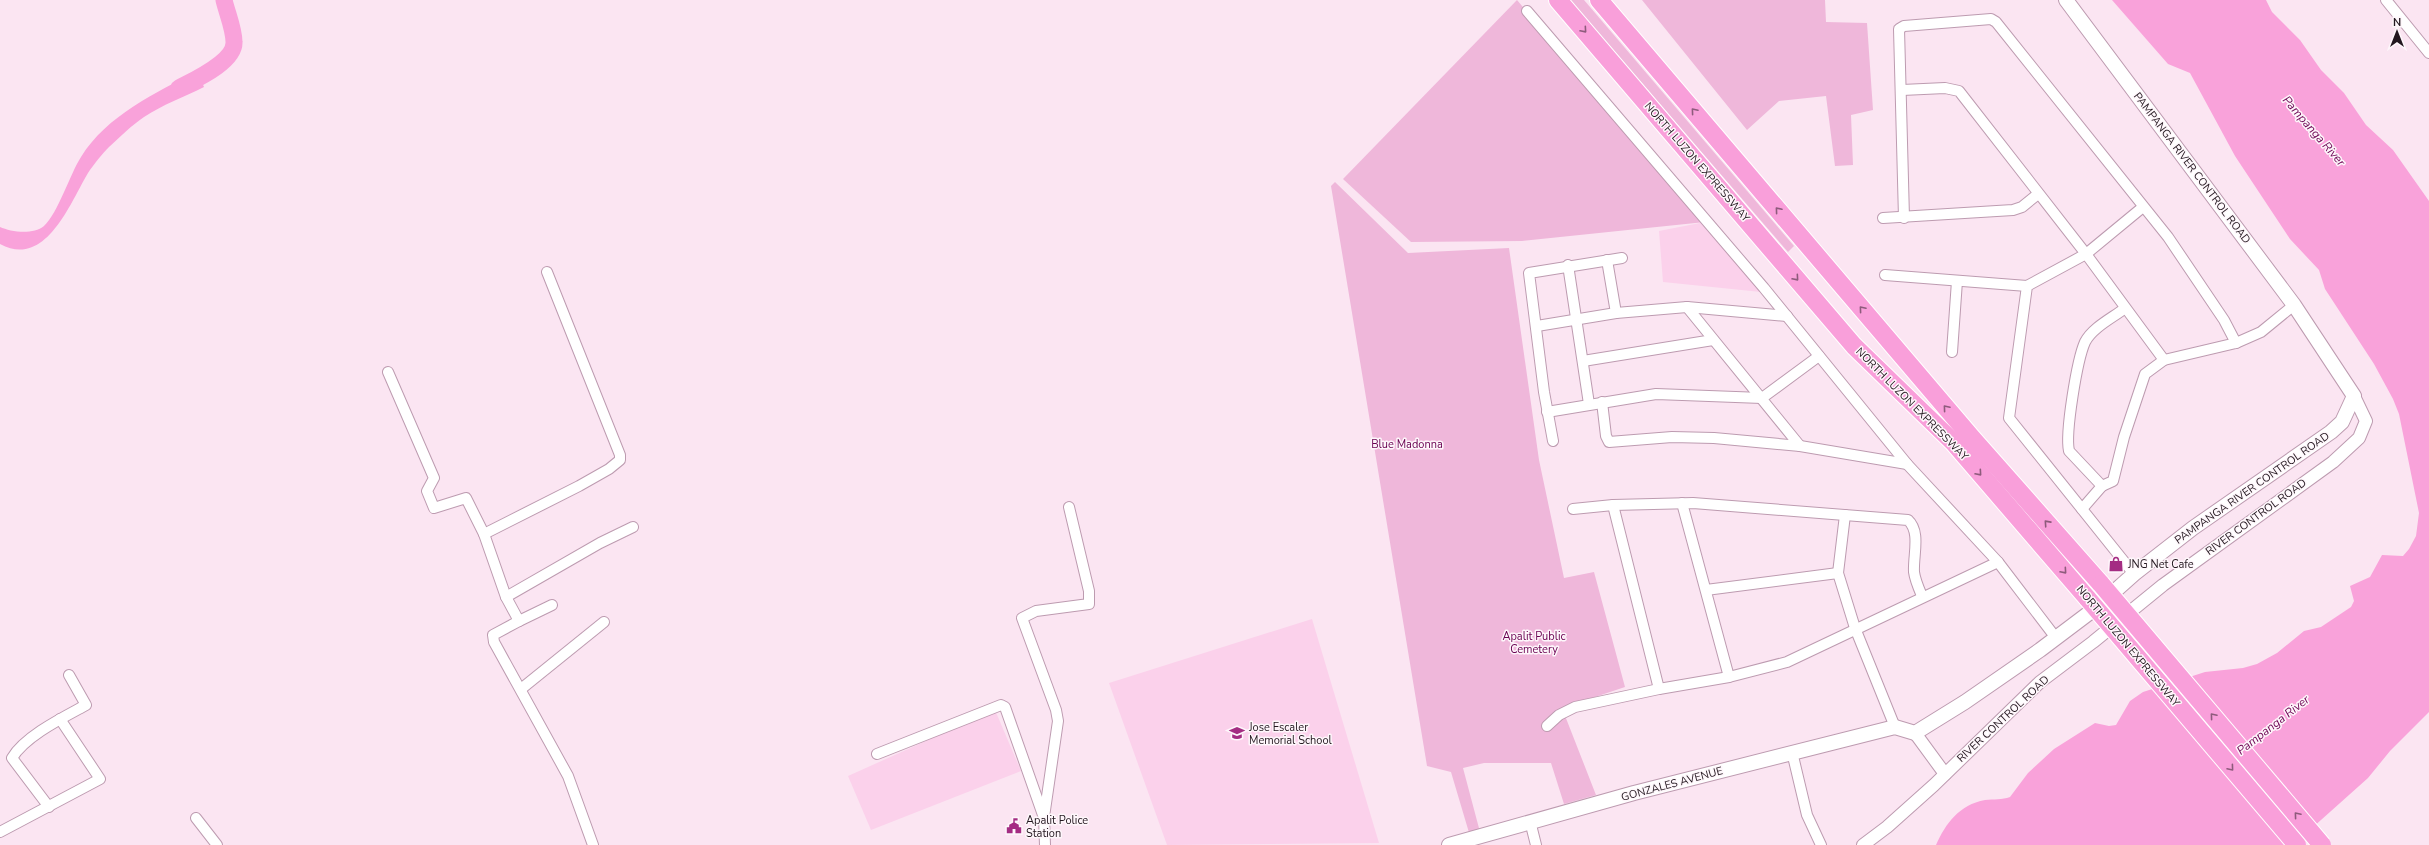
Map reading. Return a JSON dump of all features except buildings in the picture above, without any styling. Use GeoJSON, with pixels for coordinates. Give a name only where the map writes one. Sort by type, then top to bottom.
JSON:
{"type":"FeatureCollection","features":[{"type":"Feature","properties":{"kind":"highway","name":"NORTH LUZON EXPRESSWAY"},"geometry":{"type":"LineString","coordinates":[[1558,0],[1854,346],[1953,442],[2297,845]]}},
{"type":"Feature","properties":{"kind":"highway","name":"NORTH LUZON EXPRESSWAY"},"geometry":{"type":"LineString","coordinates":[[1599,0],[1967,432],[2101,584],[2322,845]]}},
{"type":"Feature","properties":{"kind":"main road","name":"PAMPANGA RIVER CONTROL ROAD"},"geometry":{"type":"LineString","coordinates":[[1915,733],[1965,702],[2056,638],[2097,607],[2134,574],[2193,528],[2331,432],[2342,422],[2354,396],[2294,304],[2066,0]]}},
{"type":"Feature","properties":{"kind":"main road"},"geometry":{"type":"LineString","coordinates":[[1895,727],[1915,733]]}},
{"type":"Feature","properties":{"kind":"main road","name":"GONZALES AVENUE"},"geometry":{"type":"LineString","coordinates":[[1449,845],[1530,821],[1571,812],[1634,793],[1895,727]]}},
{"type":"Feature","properties":{"kind":"street"},"geometry":{"type":"LineString","coordinates":[[2386,0],[2429,53]]}},
{"type":"Feature","properties":{"kind":"street"},"geometry":{"type":"LineString","coordinates":[[1527,11],[1787,316],[1908,464],[1998,562],[2056,638]]}},
{"type":"Feature","properties":{"kind":"street"},"geometry":{"type":"LineString","coordinates":[[1904,218],[1900,28],[1991,19],[1996,22],[2168,237],[2224,320],[2236,343]]}},
{"type":"Feature","properties":{"kind":"street"},"geometry":{"type":"LineString","coordinates":[[1902,90],[1945,88],[1959,91],[2086,254],[2124,309],[2164,360]]}},
{"type":"Feature","properties":{"kind":"street"},"geometry":{"type":"LineString","coordinates":[[1883,218],[1904,218],[2014,210],[2022,207],[2038,194]]}},
{"type":"Feature","properties":{"kind":"street"},"geometry":{"type":"LineString","coordinates":[[1885,275],[2027,286],[2086,254],[2143,207]]}},
{"type":"Feature","properties":{"kind":"street"},"geometry":{"type":"LineString","coordinates":[[1554,442],[1547,412],[1529,273],[1568,265],[1622,258]]}},
{"type":"Feature","properties":{"kind":"street"},"geometry":{"type":"LineString","coordinates":[[1607,260],[1616,313]]}},
{"type":"Feature","properties":{"kind":"street"},"geometry":{"type":"LineString","coordinates":[[1568,265],[1589,404]]}},
{"type":"Feature","properties":{"kind":"street"},"geometry":{"type":"LineString","coordinates":[[484,534],[578,486],[609,469],[620,460],[620,456],[547,272]]}},
{"type":"Feature","properties":{"kind":"street"},"geometry":{"type":"LineString","coordinates":[[1952,352],[1957,281]]}},
{"type":"Feature","properties":{"kind":"street"},"geometry":{"type":"LineString","coordinates":[[2027,286],[2009,418],[2134,574]]}},
{"type":"Feature","properties":{"kind":"street"},"geometry":{"type":"LineString","coordinates":[[2082,509],[2102,486],[2113,481],[2143,376],[2164,360],[2236,343],[2261,332],[2294,304]]}},
{"type":"Feature","properties":{"kind":"street"},"geometry":{"type":"LineString","coordinates":[[1537,326],[1616,313],[1687,307],[1787,316]]}},
{"type":"Feature","properties":{"kind":"street"},"geometry":{"type":"LineString","coordinates":[[1687,307],[1800,446]]}},
{"type":"Feature","properties":{"kind":"street"},"geometry":{"type":"LineString","coordinates":[[2102,486],[2069,451],[2073,391],[2085,342],[2093,332],[2124,309]]}},
{"type":"Feature","properties":{"kind":"street"},"geometry":{"type":"LineString","coordinates":[[1583,361],[1713,340]]}},
{"type":"Feature","properties":{"kind":"street"},"geometry":{"type":"LineString","coordinates":[[1547,412],[1656,394],[1762,398],[1819,356]]}},
{"type":"Feature","properties":{"kind":"street"},"geometry":{"type":"LineString","coordinates":[[388,372],[434,478],[427,493],[434,508],[466,498],[484,534],[506,597],[519,621]]}},
{"type":"Feature","properties":{"kind":"street","name":"RIVER CONTROL ROAD"},"geometry":{"type":"LineString","coordinates":[[1863,845],[1887,827],[1945,774],[2040,682],[2093,642],[2163,585],[2333,462],[2360,438],[2366,421],[2354,396]]}},
{"type":"Feature","properties":{"kind":"street"},"geometry":{"type":"LineString","coordinates":[[1602,402],[1606,436],[1609,442],[1672,437],[1800,446],[1908,464]]}},
{"type":"Feature","properties":{"kind":"street"},"geometry":{"type":"LineString","coordinates":[[1573,509],[1613,505],[1682,503],[1908,520],[1913,525],[1915,533],[1914,574],[1922,596]]}},
{"type":"Feature","properties":{"kind":"street"},"geometry":{"type":"LineString","coordinates":[[1682,503],[1730,677]]}},
{"type":"Feature","properties":{"kind":"street"},"geometry":{"type":"LineString","coordinates":[[1613,505],[1659,689]]}},
{"type":"Feature","properties":{"kind":"street"},"geometry":{"type":"LineString","coordinates":[[1045,845],[1044,817],[1058,721],[1056,710],[1022,618],[1036,612],[1089,604],[1089,591],[1069,507]]}},
{"type":"Feature","properties":{"kind":"street"},"geometry":{"type":"LineString","coordinates":[[1845,515],[1838,573],[1855,628],[1895,727]]}},
{"type":"Feature","properties":{"kind":"street"},"geometry":{"type":"LineString","coordinates":[[506,597],[600,543],[633,527]]}},
{"type":"Feature","properties":{"kind":"street"},"geometry":{"type":"LineString","coordinates":[[1547,726],[1559,715],[1575,707],[1659,689],[1730,677],[1787,662],[1922,596],[1998,562]]}},
{"type":"Feature","properties":{"kind":"street"},"geometry":{"type":"LineString","coordinates":[[1706,590],[1838,573]]}},
{"type":"Feature","properties":{"kind":"street"},"geometry":{"type":"LineString","coordinates":[[552,605],[493,635],[494,642],[568,776],[594,845]]}},
{"type":"Feature","properties":{"kind":"street"},"geometry":{"type":"LineString","coordinates":[[521,689],[604,622]]}},
{"type":"Feature","properties":{"kind":"street"},"geometry":{"type":"LineString","coordinates":[[49,806],[12,758],[22,745],[60,719],[86,705],[69,675]]}},
{"type":"Feature","properties":{"kind":"street"},"geometry":{"type":"LineString","coordinates":[[877,754],[1001,705],[1005,707],[1044,817]]}},
{"type":"Feature","properties":{"kind":"street"},"geometry":{"type":"LineString","coordinates":[[0,832],[100,779],[60,719]]}},
{"type":"Feature","properties":{"kind":"street"},"geometry":{"type":"LineString","coordinates":[[1915,733],[1945,774]]}},
{"type":"Feature","properties":{"kind":"street"},"geometry":{"type":"LineString","coordinates":[[1792,752],[1807,815],[1821,845]]}},
{"type":"Feature","properties":{"kind":"street"},"geometry":{"type":"LineString","coordinates":[[196,818],[217,845]]}},
{"type":"Feature","properties":{"kind":"street"},"geometry":{"type":"LineString","coordinates":[[1530,821],[1536,845]]}},
{"type":"Feature","properties":{"kind":"shaded area"},"geometry":{"type":"Polygon","coordinates":[[[1705,222],[1761,292],[1663,282],[1659,231],[1705,222]]]}},
{"type":"Feature","properties":{"kind":"shaded area","name":"Jose Escaler Memorial School"},"geometry":{"type":"Polygon","coordinates":[[[1312,619],[1379,843],[1167,845],[1109,683],[1312,619]]]}},
{"type":"Feature","properties":{"kind":"shaded area"},"geometry":{"type":"Polygon","coordinates":[[[995,710],[1021,771],[871,830],[848,776],[995,710]]]}},
{"type":"Feature","properties":{"kind":"green space"},"geometry":{"type":"Polygon","coordinates":[[[1517,0],[1705,222],[1522,241],[1411,242],[1343,179],[1517,0]]]}},
{"type":"Feature","properties":{"kind":"green space"},"geometry":{"type":"Polygon","coordinates":[[[1570,0],[1584,0],[1794,246],[1788,252],[1570,0]]]}},
{"type":"Feature","properties":{"kind":"green space"},"geometry":{"type":"Polygon","coordinates":[[[1642,0],[1825,0],[1826,22],[1867,23],[1873,110],[1851,115],[1853,165],[1835,166],[1826,96],[1779,101],[1747,130],[1642,0]]]}},
{"type":"Feature","properties":{"kind":"green space","name":"Apalit Public Cemetery"},"geometry":{"type":"Polygon","coordinates":[[[1335,182],[1408,253],[1509,248],[1539,460],[1564,578],[1594,572],[1625,687],[1562,708],[1596,795],[1564,804],[1551,763],[1484,763],[1463,768],[1480,832],[1470,836],[1451,772],[1427,766],[1331,186],[1335,182]]]}},
{"type":"Feature","properties":{"kind":"water","name":"Pampanga River"},"geometry":{"type":"Polygon","coordinates":[[[2112,0],[2266,0],[2272,12],[2300,40],[2321,70],[2344,93],[2366,125],[2393,150],[2429,201],[2429,712],[2390,751],[2368,778],[2293,845],[1936,845],[1944,829],[1954,816],[1976,802],[2010,797],[2028,773],[2054,749],[2095,723],[2109,726],[2116,725],[2130,701],[2143,692],[2205,672],[2243,668],[2257,664],[2277,653],[2304,631],[2321,627],[2351,607],[2354,601],[2350,586],[2370,577],[2382,555],[2403,556],[2409,549],[2416,536],[2419,513],[2399,414],[2393,399],[2374,364],[2325,289],[2319,270],[2290,239],[2235,156],[2190,73],[2168,64],[2112,0]]]}},
{"type":"Feature","properties":{"kind":"water"},"geometry":{"type":"Polygon","coordinates":[[[197,71],[204,87],[144,117],[109,147],[88,173],[64,215],[54,229],[43,240],[31,248],[16,249],[0,244],[0,227],[28,232],[44,226],[59,203],[81,157],[104,129],[133,106],[197,71]]]}},
{"type":"Feature","properties":{"kind":"waterway"},"geometry":{"type":"LineString","coordinates":[[179,88],[212,70],[221,63],[233,49],[233,32],[224,0]]}},
{"type":"Feature","properties":{"kind":"place","name":"JNG Net Cafe"},"geometry":{"type":"Point","coordinates":[2116,564]}},
{"type":"Feature","properties":{"kind":"place","name":"Jose Escaler Memorial School"},"geometry":{"type":"Point","coordinates":[1237,733]}},
{"type":"Feature","properties":{"kind":"place","name":"Apalit Police Station"},"geometry":{"type":"Point","coordinates":[1014,826]}},
{"type":"Feature","properties":{"kind":"park label","name":"Blue Madonna"},"geometry":{"type":"Point","coordinates":[1407,444]}}]}
